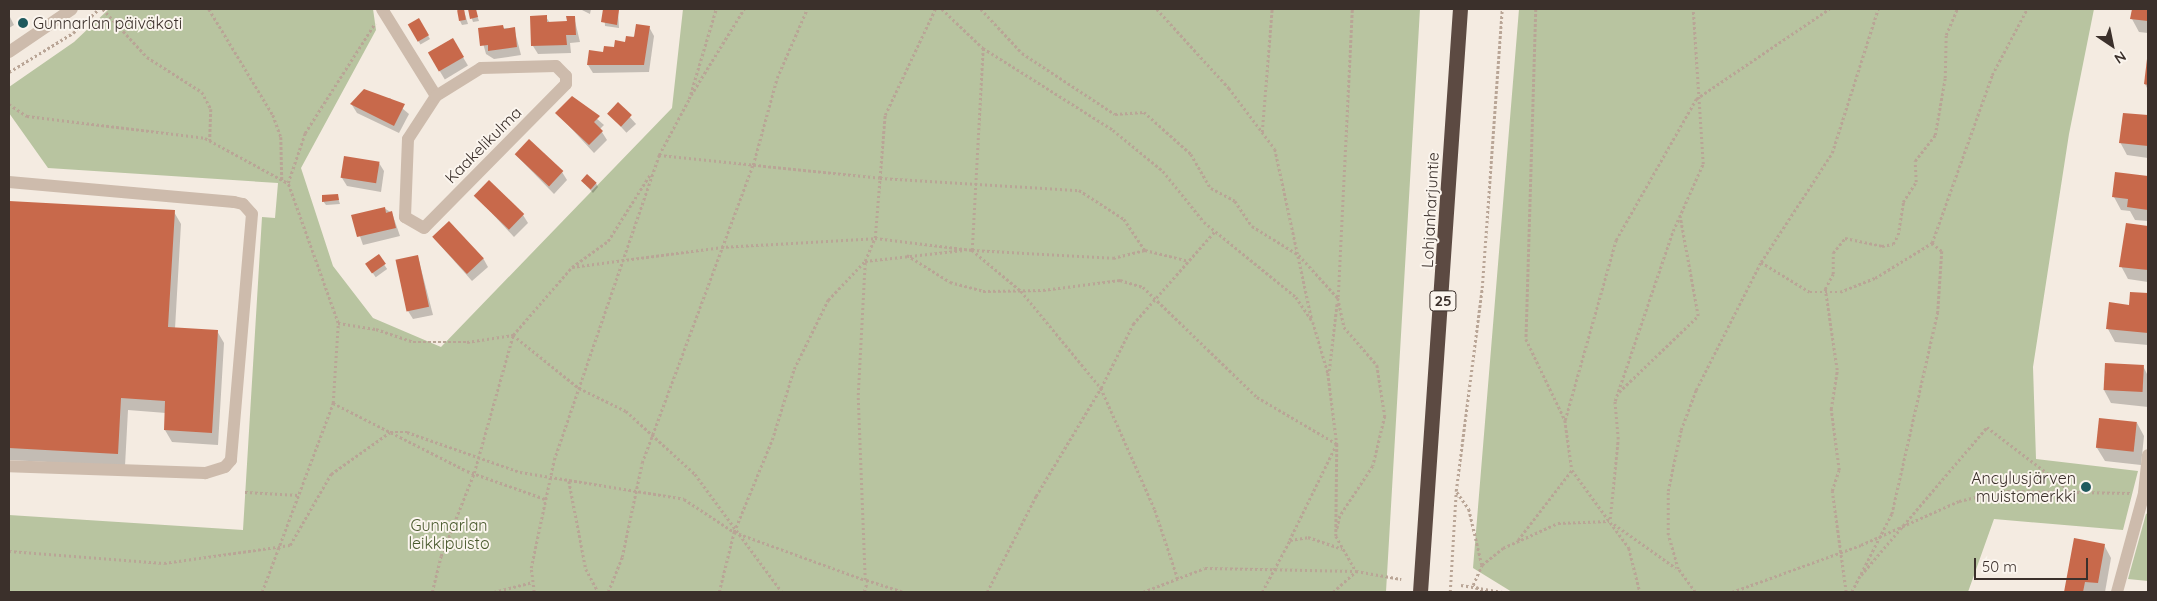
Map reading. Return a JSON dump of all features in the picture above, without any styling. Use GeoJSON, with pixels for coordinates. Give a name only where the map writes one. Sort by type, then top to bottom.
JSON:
{"type":"FeatureCollection","features":[{"type":"Feature","properties":{"kind":"highway","name":"Lohjanharjuntie"},"geometry":{"type":"LineString","coordinates":[[1420,592],[1460,9]]}},
{"type":"Feature","properties":{"kind":"street"},"geometry":{"type":"LineString","coordinates":[[9,52],[72,9]]}},
{"type":"Feature","properties":{"kind":"street"},"geometry":{"type":"LineString","coordinates":[[383,10],[436,96]]}},
{"type":"Feature","properties":{"kind":"street","name":"Kaakelikulma"},"geometry":{"type":"LineString","coordinates":[[556,66],[566,76],[566,84],[424,228],[405,217],[403,179],[408,140],[436,96],[481,68],[556,66]]}},
{"type":"Feature","properties":{"kind":"street"},"geometry":{"type":"LineString","coordinates":[[9,182],[234,202],[244,204],[252,214],[231,460],[225,468],[205,473],[9,466]]}},
{"type":"Feature","properties":{"kind":"street"},"geometry":{"type":"LineString","coordinates":[[2117,592],[2146,493],[2148,455]]}},
{"type":"Feature","properties":{"kind":"path"},"geometry":{"type":"LineString","coordinates":[[9,72],[73,33],[98,9]]}},
{"type":"Feature","properties":{"kind":"path"},"geometry":{"type":"LineString","coordinates":[[103,9],[147,57],[202,92],[211,109],[210,141]]}},
{"type":"Feature","properties":{"kind":"path"},"geometry":{"type":"LineString","coordinates":[[209,9],[273,114],[281,137],[282,180]]}},
{"type":"Feature","properties":{"kind":"path"},"geometry":{"type":"LineString","coordinates":[[688,99],[716,9]]}},
{"type":"Feature","properties":{"kind":"path"},"geometry":{"type":"LineString","coordinates":[[534,592],[531,568],[545,499],[579,388],[658,154],[688,99],[744,9]]}},
{"type":"Feature","properties":{"kind":"path"},"geometry":{"type":"LineString","coordinates":[[608,592],[622,558],[653,434],[753,164],[777,78],[808,9]]}},
{"type":"Feature","properties":{"kind":"path"},"geometry":{"type":"LineString","coordinates":[[864,592],[866,581],[858,395],[866,261],[875,238],[885,115],[936,9]]}},
{"type":"Feature","properties":{"kind":"path"},"geometry":{"type":"LineString","coordinates":[[942,9],[984,48],[1113,130],[1163,171],[1216,230],[1296,297],[1313,322]]}},
{"type":"Feature","properties":{"kind":"path"},"geometry":{"type":"LineString","coordinates":[[981,9],[1022,53],[1115,114],[1144,112],[1191,154],[1211,188],[1236,201],[1252,226],[1299,255],[1338,298],[1344,327],[1377,365],[1385,416],[1373,466],[1340,516],[1336,536]]}},
{"type":"Feature","properties":{"kind":"path"},"geometry":{"type":"LineString","coordinates":[[1158,9],[1230,88],[1275,148],[1313,322],[1328,373],[1337,444],[1336,536],[1356,571]]}},
{"type":"Feature","properties":{"kind":"path"},"geometry":{"type":"LineString","coordinates":[[1262,132],[1272,9]]}},
{"type":"Feature","properties":{"kind":"path"},"geometry":{"type":"LineString","coordinates":[[1328,373],[1338,298],[1352,9]]}},
{"type":"Feature","properties":{"kind":"path"},"geometry":{"type":"LineString","coordinates":[[1450,592],[1456,491],[1482,288],[1502,9]]}},
{"type":"Feature","properties":{"kind":"path"},"geometry":{"type":"LineString","coordinates":[[1536,9],[1526,339],[1565,420],[1572,470],[1629,548],[1640,592]]}},
{"type":"Feature","properties":{"kind":"path"},"geometry":{"type":"LineString","coordinates":[[1610,521],[1618,392],[1680,216],[1703,164],[1696,99],[1693,9]]}},
{"type":"Feature","properties":{"kind":"path"},"geometry":{"type":"LineString","coordinates":[[1565,420],[1616,240],[1696,99],[1829,9]]}},
{"type":"Feature","properties":{"kind":"path"},"geometry":{"type":"LineString","coordinates":[[1678,569],[1668,536],[1668,491],[1681,430],[1696,390],[1761,262],[1832,153],[1878,9]]}},
{"type":"Feature","properties":{"kind":"path"},"geometry":{"type":"LineString","coordinates":[[1846,592],[1832,491],[1839,470],[1831,409],[1837,370],[1825,292],[1833,274],[1832,252],[1845,238],[1882,246],[1893,244],[1898,235],[1903,202],[1916,182],[1915,162],[1935,135],[1945,78],[1946,35],[1957,9]]}},
{"type":"Feature","properties":{"kind":"path"},"geometry":{"type":"LineString","coordinates":[[1761,262],[1810,292],[1840,292],[1875,278],[1932,243],[1992,75],[2027,9]]}},
{"type":"Feature","properties":{"kind":"path"},"geometry":{"type":"LineString","coordinates":[[262,592],[333,403],[338,323],[288,183],[305,134],[383,10]]}},
{"type":"Feature","properties":{"kind":"path"},"geometry":{"type":"LineString","coordinates":[[972,250],[984,48]]}},
{"type":"Feature","properties":{"kind":"path"},"geometry":{"type":"LineString","coordinates":[[9,104],[27,116],[210,141],[288,183]]}},
{"type":"Feature","properties":{"kind":"path"},"geometry":{"type":"LineString","coordinates":[[658,154],[880,178],[1079,190],[1124,219],[1145,250]]}},
{"type":"Feature","properties":{"kind":"path"},"geometry":{"type":"LineString","coordinates":[[432,592],[441,556],[474,473],[513,335],[572,267],[608,241],[653,170]]}},
{"type":"Feature","properties":{"kind":"path"},"geometry":{"type":"LineString","coordinates":[[1618,392],[1698,316],[1680,216]]}},
{"type":"Feature","properties":{"kind":"path"},"geometry":{"type":"LineString","coordinates":[[988,592],[1036,496],[1101,388],[1133,324],[1216,230]]}},
{"type":"Feature","properties":{"kind":"path"},"geometry":{"type":"LineString","coordinates":[[572,267],[721,247],[875,238],[972,250],[1113,258],[1145,250],[1189,261]]}},
{"type":"Feature","properties":{"kind":"path"},"geometry":{"type":"LineString","coordinates":[[1852,592],[1892,514],[1938,312],[1942,251],[1932,243]]}},
{"type":"Feature","properties":{"kind":"path"},"geometry":{"type":"LineString","coordinates":[[719,592],[734,532],[772,440],[794,369],[828,300],[866,261],[906,254],[972,250],[1022,290],[1101,388],[1155,510],[1178,579]]}},
{"type":"Feature","properties":{"kind":"path"},"geometry":{"type":"LineString","coordinates":[[906,254],[950,282],[984,291],[1022,290],[1120,280],[1143,287],[1257,397],[1337,444]]}},
{"type":"Feature","properties":{"kind":"path"},"geometry":{"type":"LineString","coordinates":[[338,323],[376,328],[413,342],[466,342],[513,335],[579,388],[626,411],[695,474],[734,532],[782,592]]}},
{"type":"Feature","properties":{"kind":"path"},"geometry":{"type":"LineString","coordinates":[[333,403],[474,473],[545,499]]}},
{"type":"Feature","properties":{"kind":"path"},"geometry":{"type":"LineString","coordinates":[[1856,581],[1987,427],[2072,492]]}},
{"type":"Feature","properties":{"kind":"path"},"geometry":{"type":"LineString","coordinates":[[9,551],[164,563],[290,545],[331,474],[390,432],[407,432],[478,459],[551,478],[684,499],[734,532],[866,581],[902,592]]}},
{"type":"Feature","properties":{"kind":"path"},"geometry":{"type":"LineString","coordinates":[[1262,592],[1337,444]]}},
{"type":"Feature","properties":{"kind":"path"},"geometry":{"type":"LineString","coordinates":[[1517,542],[1572,470]]}},
{"type":"Feature","properties":{"kind":"path"},"geometry":{"type":"LineString","coordinates":[[569,480],[586,569],[598,592]]}},
{"type":"Feature","properties":{"kind":"path"},"geometry":{"type":"LineString","coordinates":[[1456,491],[1469,509],[1482,565]]}},
{"type":"Feature","properties":{"kind":"path"},"geometry":{"type":"LineString","coordinates":[[1732,592],[1880,536],[1959,501],[2002,491],[2146,493]]}},
{"type":"Feature","properties":{"kind":"path"},"geometry":{"type":"LineString","coordinates":[[245,492],[298,495]]}},
{"type":"Feature","properties":{"kind":"path"},"geometry":{"type":"LineString","coordinates":[[1473,586],[1482,565],[1517,542],[1558,523],[1610,521],[1678,569],[1695,592]]}},
{"type":"Feature","properties":{"kind":"path"},"geometry":{"type":"LineString","coordinates":[[1290,540],[1308,537],[1343,549]]}},
{"type":"Feature","properties":{"kind":"path"},"geometry":{"type":"LineString","coordinates":[[1143,592],[1205,568],[1356,571],[1401,579]]}},
{"type":"Feature","properties":{"kind":"path"},"geometry":{"type":"LineString","coordinates":[[1333,592],[1356,571]]}},
{"type":"Feature","properties":{"kind":"path"},"geometry":{"type":"LineString","coordinates":[[494,592],[533,582]]}},
{"type":"Feature","properties":{"kind":"path"},"geometry":{"type":"LineString","coordinates":[[1461,585],[1502,592]]}},
{"type":"Feature","properties":{"kind":"path"},"geometry":{"type":"LineString","coordinates":[[1473,586],[1482,592]]}},
{"type":"Feature","properties":{"kind":"green space","name":"Gunnarlan leikkipuisto"},"geometry":{"type":"Polygon","coordinates":[[[109,9],[373,9],[376,30],[301,168],[333,266],[373,318],[441,347],[672,108],[683,9],[1420,9],[1386,592],[9,592],[9,515],[243,530],[262,217],[275,218],[278,183],[48,168],[9,113],[9,87],[74,42],[109,9]]]}},
{"type":"Feature","properties":{"kind":"green space"},"geometry":{"type":"Polygon","coordinates":[[[1519,9],[2094,9],[2069,134],[2033,367],[2036,459],[2138,471],[2123,530],[1994,519],[1968,592],[1512,592],[1473,568],[1519,9]]]}},
{"type":"Feature","properties":{"kind":"green space"},"geometry":{"type":"Polygon","coordinates":[[[2148,513],[2148,581],[2128,579],[2146,514],[2148,513]]]}},
{"type":"Feature","properties":{"kind":"building"},"geometry":{"type":"Polygon","coordinates":[[[464,9],[466,20],[459,21],[457,10],[464,9]]]}},
{"type":"Feature","properties":{"kind":"building"},"geometry":{"type":"Polygon","coordinates":[[[468,9],[476,9],[478,17],[470,19],[468,9]]]}},
{"type":"Feature","properties":{"kind":"building"},"geometry":{"type":"Polygon","coordinates":[[[603,9],[619,10],[617,25],[601,22],[603,9]]]}},
{"type":"Feature","properties":{"kind":"building"},"geometry":{"type":"Polygon","coordinates":[[[2132,9],[2148,9],[2148,21],[2130,19],[2132,9]]]}},
{"type":"Feature","properties":{"kind":"building"},"geometry":{"type":"Polygon","coordinates":[[[547,15],[547,22],[567,21],[566,16],[575,16],[576,35],[566,35],[567,45],[531,46],[530,16],[547,15]]]}},
{"type":"Feature","properties":{"kind":"building"},"geometry":{"type":"Polygon","coordinates":[[[419,18],[429,35],[418,42],[408,24],[419,18]]]}},
{"type":"Feature","properties":{"kind":"building"},"geometry":{"type":"Polygon","coordinates":[[[636,24],[650,26],[644,65],[587,65],[589,50],[603,52],[604,46],[614,47],[615,40],[625,42],[626,36],[634,37],[636,24]]]}},
{"type":"Feature","properties":{"kind":"building"},"geometry":{"type":"Polygon","coordinates":[[[503,25],[504,29],[515,27],[517,47],[488,51],[488,45],[480,46],[478,28],[503,25]]]}},
{"type":"Feature","properties":{"kind":"building"},"geometry":{"type":"Polygon","coordinates":[[[453,38],[464,57],[439,72],[428,52],[453,38]]]}},
{"type":"Feature","properties":{"kind":"building"},"geometry":{"type":"Polygon","coordinates":[[[2148,59],[2148,85],[2144,84],[2148,59]]]}},
{"type":"Feature","properties":{"kind":"building"},"geometry":{"type":"Polygon","coordinates":[[[364,89],[405,104],[394,126],[350,104],[364,89]]]}},
{"type":"Feature","properties":{"kind":"building"},"geometry":{"type":"Polygon","coordinates":[[[572,96],[600,116],[594,122],[603,131],[589,145],[555,113],[572,96]]]}},
{"type":"Feature","properties":{"kind":"building"},"geometry":{"type":"Polygon","coordinates":[[[618,102],[632,115],[621,127],[607,114],[618,102]]]}},
{"type":"Feature","properties":{"kind":"building"},"geometry":{"type":"Polygon","coordinates":[[[2123,113],[2148,115],[2148,146],[2119,143],[2123,113]]]}},
{"type":"Feature","properties":{"kind":"building"},"geometry":{"type":"Polygon","coordinates":[[[529,139],[563,171],[549,186],[515,154],[529,139]]]}},
{"type":"Feature","properties":{"kind":"building"},"geometry":{"type":"Polygon","coordinates":[[[344,156],[380,162],[376,183],[341,178],[344,156]]]}},
{"type":"Feature","properties":{"kind":"building"},"geometry":{"type":"Polygon","coordinates":[[[2115,172],[2148,176],[2148,210],[2127,207],[2128,199],[2112,197],[2115,172]]]}},
{"type":"Feature","properties":{"kind":"building"},"geometry":{"type":"Polygon","coordinates":[[[587,174],[597,183],[591,189],[581,181],[587,174]]]}},
{"type":"Feature","properties":{"kind":"building"},"geometry":{"type":"Polygon","coordinates":[[[489,180],[524,214],[509,230],[474,196],[489,180]]]}},
{"type":"Feature","properties":{"kind":"building"},"geometry":{"type":"Polygon","coordinates":[[[338,194],[339,200],[322,202],[322,195],[338,194]]]}},
{"type":"Feature","properties":{"kind":"building"},"geometry":{"type":"Polygon","coordinates":[[[9,201],[175,210],[168,327],[218,330],[212,433],[164,430],[165,401],[121,398],[118,454],[9,448],[9,201]]]}},
{"type":"Feature","properties":{"kind":"building"},"geometry":{"type":"Polygon","coordinates":[[[385,207],[386,213],[392,211],[396,228],[357,237],[351,215],[385,207]]]}},
{"type":"Feature","properties":{"kind":"building"},"geometry":{"type":"Polygon","coordinates":[[[449,221],[484,258],[467,274],[432,237],[449,221]]]}},
{"type":"Feature","properties":{"kind":"building"},"geometry":{"type":"Polygon","coordinates":[[[2126,223],[2148,226],[2148,270],[2119,267],[2126,223]]]}},
{"type":"Feature","properties":{"kind":"building"},"geometry":{"type":"Polygon","coordinates":[[[379,254],[386,264],[372,274],[365,264],[379,254]]]}},
{"type":"Feature","properties":{"kind":"building"},"geometry":{"type":"Polygon","coordinates":[[[418,255],[429,307],[407,312],[396,260],[418,255]]]}},
{"type":"Feature","properties":{"kind":"building"},"geometry":{"type":"Polygon","coordinates":[[[2130,292],[2148,293],[2148,333],[2106,329],[2109,302],[2129,305],[2130,292]]]}},
{"type":"Feature","properties":{"kind":"building"},"geometry":{"type":"Polygon","coordinates":[[[2105,363],[2144,365],[2143,392],[2104,390],[2105,363]]]}},
{"type":"Feature","properties":{"kind":"building"},"geometry":{"type":"Polygon","coordinates":[[[2099,418],[2137,422],[2134,452],[2096,448],[2099,418]]]}},
{"type":"Feature","properties":{"kind":"building"},"geometry":{"type":"Polygon","coordinates":[[[2074,538],[2105,544],[2098,583],[2085,582],[2083,592],[2064,592],[2074,538]]]}},
{"type":"Feature","properties":{"kind":"place","name":"Gunnarlan päiväkoti"},"geometry":{"type":"Point","coordinates":[23,23]}},
{"type":"Feature","properties":{"kind":"place","name":"Ancylusjärven muistomerkki"},"geometry":{"type":"Point","coordinates":[2086,487]}}]}
